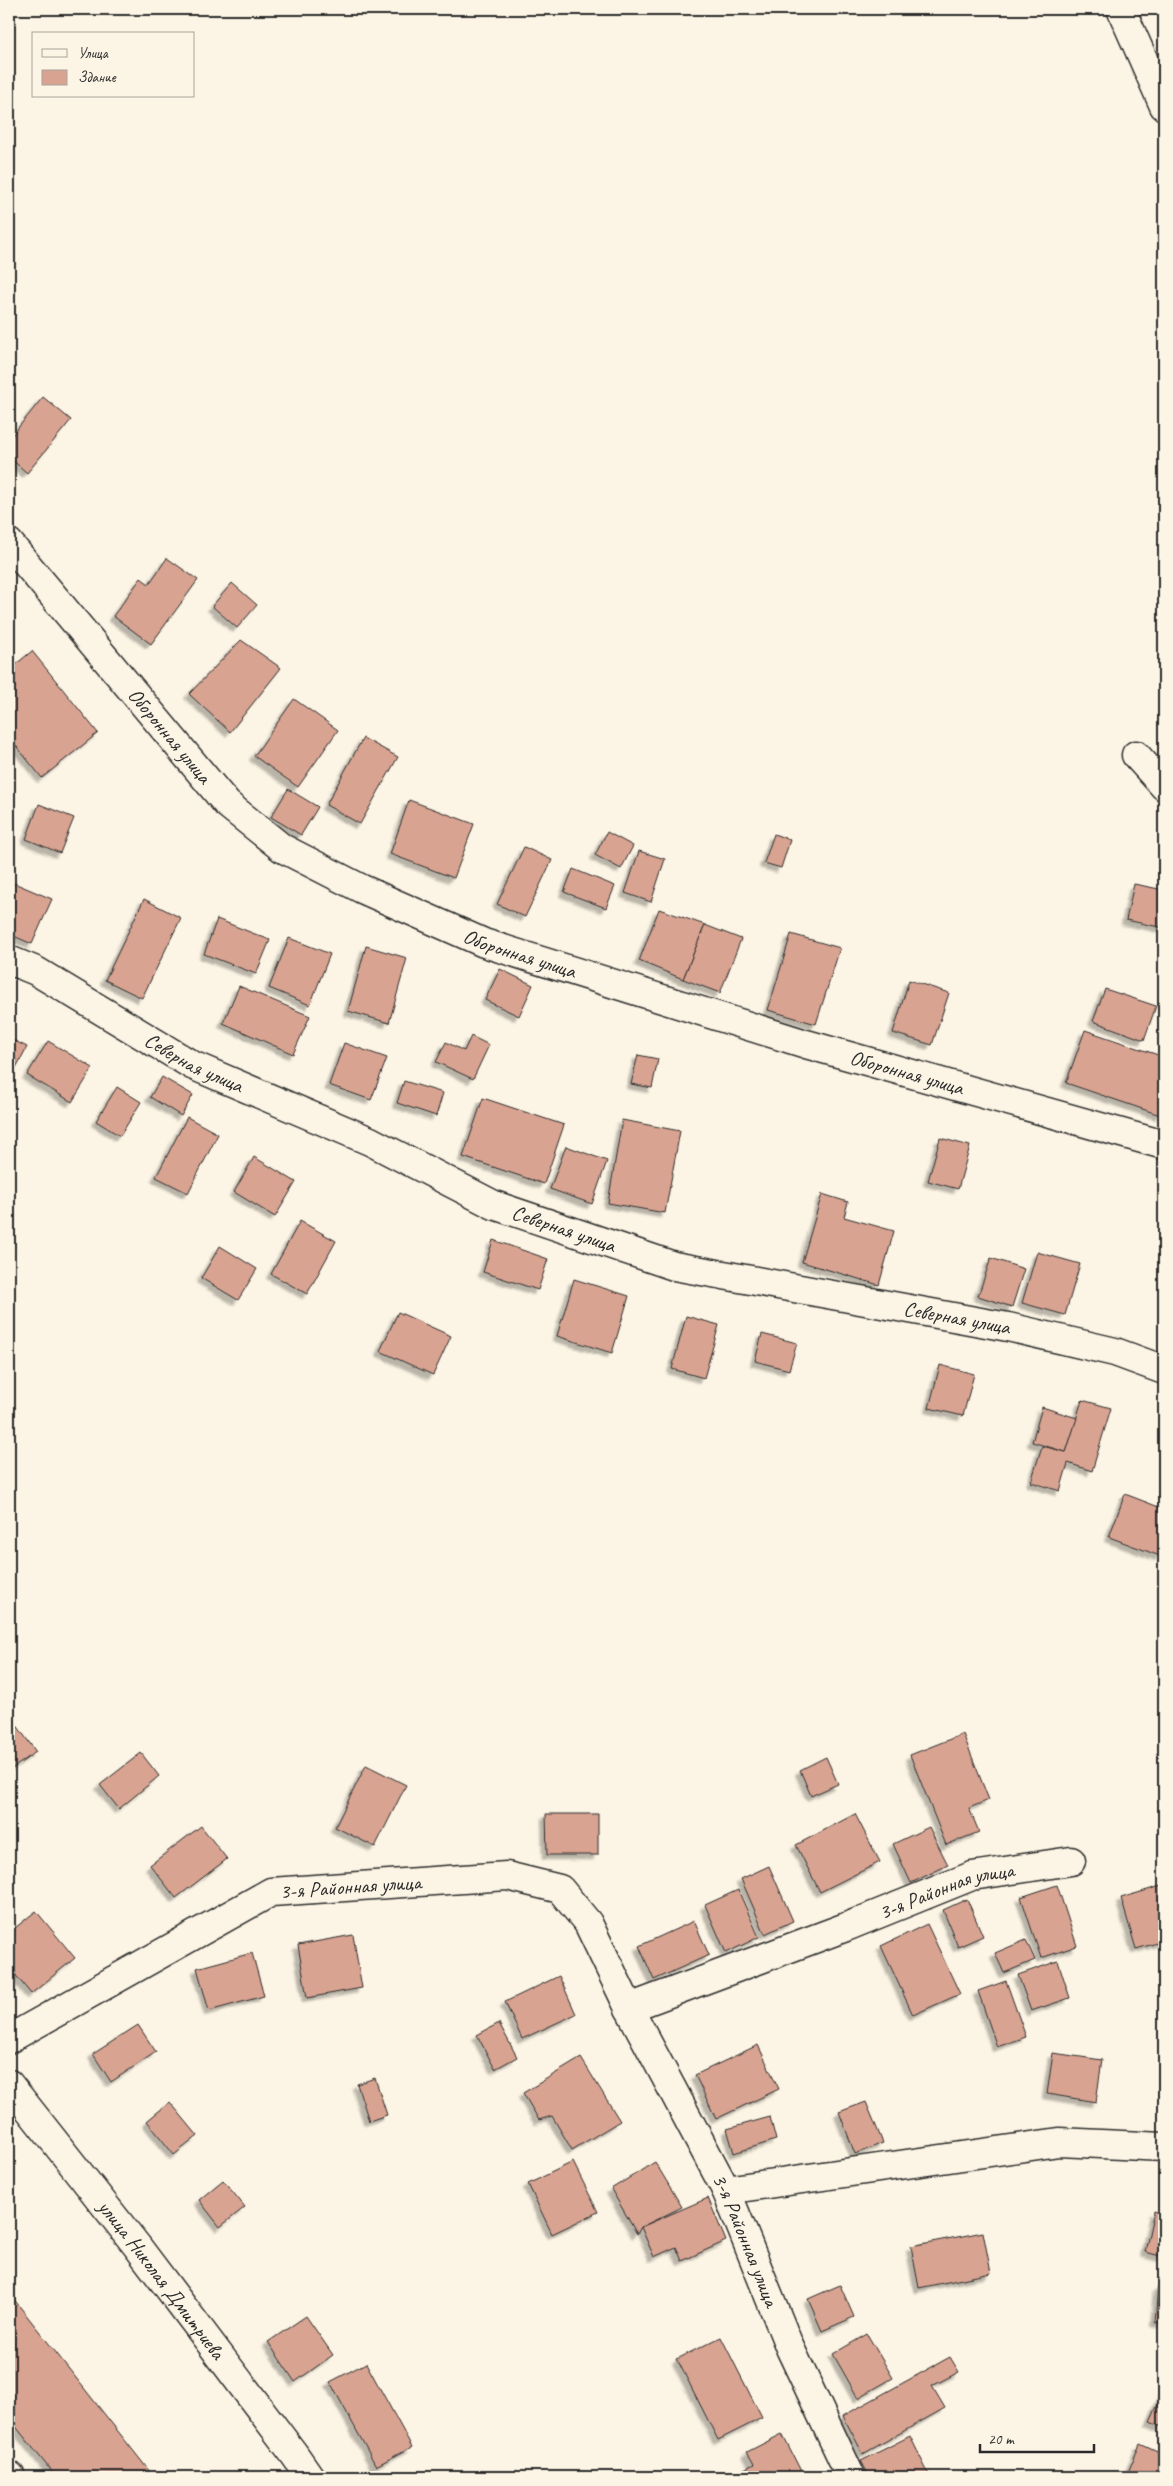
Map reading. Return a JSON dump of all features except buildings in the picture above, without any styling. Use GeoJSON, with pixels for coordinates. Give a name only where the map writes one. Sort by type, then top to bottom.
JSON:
{"type":"FeatureCollection","features":[{"type":"Feature","properties":{"kind":"street"},"geometry":{"type":"LineString","coordinates":[[1121,9],[1164,106]]}},
{"type":"Feature","properties":{"kind":"street","name":"Оборонная улица"},"geometry":{"type":"LineString","coordinates":[[9,543],[227,804],[282,848],[362,889],[484,943],[806,1044],[1164,1145]]}},
{"type":"Feature","properties":{"kind":"street"},"geometry":{"type":"LineString","coordinates":[[1136,755],[1164,786]]}},
{"type":"Feature","properties":{"kind":"street","name":"Северная улица"},"geometry":{"type":"LineString","coordinates":[[9,960],[36,971],[192,1065],[370,1141],[494,1205],[674,1266],[1008,1327],[1115,1352],[1164,1370]]}},
{"type":"Feature","properties":{"kind":"street","name":"3-я Районная улица"},"geometry":{"type":"LineString","coordinates":[[629,2008],[846,1927],[972,1876],[1071,1861]]}},
{"type":"Feature","properties":{"kind":"street","name":"3-я Районная улица"},"geometry":{"type":"LineString","coordinates":[[9,2039],[271,1892],[507,1876],[560,1889],[588,1923],[629,2008],[726,2190],[790,2348],[852,2477]]}},
{"type":"Feature","properties":{"kind":"street","name":"улица Николая Дмитриева"},"geometry":{"type":"LineString","coordinates":[[9,2084],[27,2110],[136,2246],[310,2477]]}},
{"type":"Feature","properties":{"kind":"street"},"geometry":{"type":"LineString","coordinates":[[726,2190],[1059,2142],[1164,2148]]}}]}
